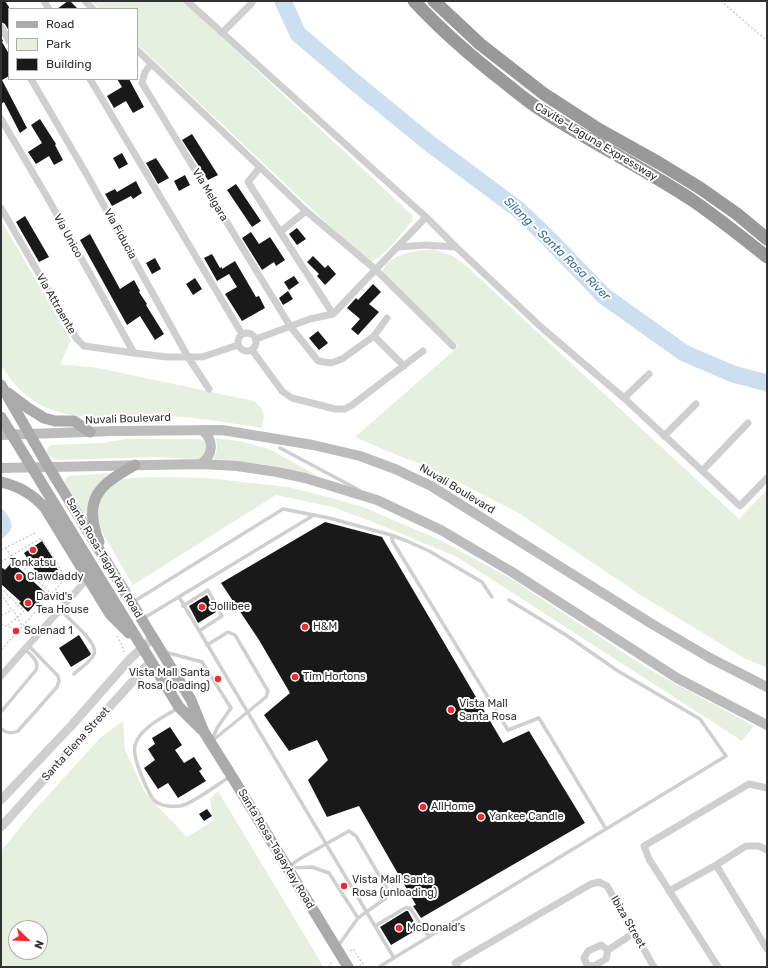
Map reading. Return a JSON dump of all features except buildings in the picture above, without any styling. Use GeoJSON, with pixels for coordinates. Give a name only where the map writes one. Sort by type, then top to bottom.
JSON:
{"type":"FeatureCollection","features":[{"type":"Feature","properties":{"kind":"highway","name":"Cavite–Laguna Expressway"},"geometry":{"type":"LineString","coordinates":[[414,1],[470,55],[537,107],[591,141],[692,200],[767,257]]}},
{"type":"Feature","properties":{"kind":"highway","name":"Cavite–Laguna Expressway"},"geometry":{"type":"LineString","coordinates":[[434,1],[480,44],[544,94],[598,129],[700,188],[737,214],[767,238]]}},
{"type":"Feature","properties":{"kind":"main road"},"geometry":{"type":"LineString","coordinates":[[2,386],[17,400],[38,414],[55,421],[74,422],[90,432]]}},
{"type":"Feature","properties":{"kind":"main road","name":"Santa Rosa-Tagaytay Road"},"geometry":{"type":"LineString","coordinates":[[2,386],[48,466],[191,700],[204,732],[348,967]]}},
{"type":"Feature","properties":{"kind":"main road","name":"Santa Rosa-Tagaytay Road"},"geometry":{"type":"LineString","coordinates":[[1,417],[6,434],[32,467],[179,707],[204,732]]}},
{"type":"Feature","properties":{"kind":"main road"},"geometry":{"type":"LineString","coordinates":[[201,464],[207,458],[211,447],[208,435],[202,430]]}},
{"type":"Feature","properties":{"kind":"main road","name":"Nuvali Boulevard"},"geometry":{"type":"LineString","coordinates":[[6,434],[222,430],[335,450],[378,462],[416,478],[450,496],[679,641],[767,687]]}},
{"type":"Feature","properties":{"kind":"main road"},"geometry":{"type":"LineString","coordinates":[[109,567],[93,523],[92,508],[94,501],[102,487],[108,481],[135,464]]}},
{"type":"Feature","properties":{"kind":"main road"},"geometry":{"type":"LineString","coordinates":[[1,468],[135,464],[201,464],[237,466],[284,473],[377,500],[441,530],[512,572],[677,678],[767,725]]}},
{"type":"Feature","properties":{"kind":"main road"},"geometry":{"type":"LineString","coordinates":[[1,482],[25,491],[38,500],[45,508],[110,614],[143,647]]}},
{"type":"Feature","properties":{"kind":"main road"},"geometry":{"type":"LineString","coordinates":[[66,523],[73,554]]}},
{"type":"Feature","properties":{"kind":"street"},"geometry":{"type":"LineString","coordinates":[[187,1],[426,217],[456,248],[542,328],[624,398],[740,506],[767,478]]}},
{"type":"Feature","properties":{"kind":"street"},"geometry":{"type":"LineString","coordinates":[[222,33],[252,3]]}},
{"type":"Feature","properties":{"kind":"street"},"geometry":{"type":"LineString","coordinates":[[1,27],[8,39]]}},
{"type":"Feature","properties":{"kind":"street"},"geometry":{"type":"LineString","coordinates":[[138,51],[306,211],[376,270],[453,346]]}},
{"type":"Feature","properties":{"kind":"street","name":"Via Melgara"},"geometry":{"type":"LineString","coordinates":[[151,64],[145,72],[142,83],[290,326]]}},
{"type":"Feature","properties":{"kind":"street","name":"Via Fiducia"},"geometry":{"type":"LineString","coordinates":[[32,80],[94,188],[188,357],[210,388]]}},
{"type":"Feature","properties":{"kind":"street"},"geometry":{"type":"LineString","coordinates":[[91,80],[242,334]]}},
{"type":"Feature","properties":{"kind":"street","name":"Via Unico"},"geometry":{"type":"LineString","coordinates":[[1,119],[46,195],[134,354]]}},
{"type":"Feature","properties":{"kind":"street"},"geometry":{"type":"LineString","coordinates":[[260,167],[248,182],[333,314]]}},
{"type":"Feature","properties":{"kind":"street","name":"Via Attraente"},"geometry":{"type":"LineString","coordinates":[[1,208],[76,338],[84,346],[134,354],[167,357],[202,357],[238,345]]}},
{"type":"Feature","properties":{"kind":"street"},"geometry":{"type":"LineString","coordinates":[[280,232],[306,211]]}},
{"type":"Feature","properties":{"kind":"street"},"geometry":{"type":"LineString","coordinates":[[256,339],[310,319],[333,314],[399,247],[426,217]]}},
{"type":"Feature","properties":{"kind":"street"},"geometry":{"type":"LineString","coordinates":[[399,247],[426,245],[456,248]]}},
{"type":"Feature","properties":{"kind":"street"},"geometry":{"type":"LineString","coordinates":[[290,326],[318,361],[331,363],[342,359],[374,336],[387,318]]}},
{"type":"Feature","properties":{"kind":"street"},"geometry":{"type":"LineString","coordinates":[[250,333],[256,339],[256,345],[252,350],[246,351],[238,345],[238,341],[242,334],[250,333]]}},
{"type":"Feature","properties":{"kind":"street"},"geometry":{"type":"LineString","coordinates":[[374,336],[404,366]]}},
{"type":"Feature","properties":{"kind":"street"},"geometry":{"type":"LineString","coordinates":[[252,350],[282,392],[292,398],[335,409],[344,409],[352,405],[423,351]]}},
{"type":"Feature","properties":{"kind":"street"},"geometry":{"type":"LineString","coordinates":[[624,398],[649,374]]}},
{"type":"Feature","properties":{"kind":"street"},"geometry":{"type":"LineString","coordinates":[[664,436],[696,404]]}},
{"type":"Feature","properties":{"kind":"street"},"geometry":{"type":"LineString","coordinates":[[702,472],[748,423]]}},
{"type":"Feature","properties":{"kind":"street"},"geometry":{"type":"LineString","coordinates":[[1,676],[88,578]]}},
{"type":"Feature","properties":{"kind":"street","name":"Santa Elena Street"},"geometry":{"type":"LineString","coordinates":[[1,800],[72,725],[129,660],[153,638]]}},
{"type":"Feature","properties":{"kind":"street","name":"Santa Elena Street"},"geometry":{"type":"LineString","coordinates":[[1,827],[151,661]]}},
{"type":"Feature","properties":{"kind":"street"},"geometry":{"type":"LineString","coordinates":[[718,967],[649,859],[644,846],[749,784],[767,788]]}},
{"type":"Feature","properties":{"kind":"street"},"geometry":{"type":"LineString","coordinates":[[669,891],[716,865],[746,846],[759,846],[767,850]]}},
{"type":"Feature","properties":{"kind":"street"},"geometry":{"type":"LineString","coordinates":[[716,865],[767,949]]}},
{"type":"Feature","properties":{"kind":"street","name":"Ibiza Street"},"geometry":{"type":"LineString","coordinates":[[458,967],[455,963],[590,884],[599,882],[607,886],[654,967]]}},
{"type":"Feature","properties":{"kind":"street"},"geometry":{"type":"LineString","coordinates":[[608,950],[634,933]]}},
{"type":"Feature","properties":{"kind":"lane"},"geometry":{"type":"LineString","coordinates":[[280,448],[377,500]]}},
{"type":"Feature","properties":{"kind":"lane"},"geometry":{"type":"LineString","coordinates":[[132,603],[283,509],[329,518],[391,535],[429,551],[482,582],[492,597]]}},
{"type":"Feature","properties":{"kind":"lane"},"geometry":{"type":"LineString","coordinates":[[142,620],[314,515]]}},
{"type":"Feature","properties":{"kind":"lane"},"geometry":{"type":"LineString","coordinates":[[391,535],[508,730],[539,718],[606,829]]}},
{"type":"Feature","properties":{"kind":"lane"},"geometry":{"type":"LineString","coordinates":[[183,606],[208,590],[222,616],[199,631]]}},
{"type":"Feature","properties":{"kind":"lane"},"geometry":{"type":"LineString","coordinates":[[179,597],[394,958]]}},
{"type":"Feature","properties":{"kind":"lane"},"geometry":{"type":"LineString","coordinates":[[379,967],[726,756],[700,720],[618,671],[566,635],[509,600]]}},
{"type":"Feature","properties":{"kind":"lane"},"geometry":{"type":"LineString","coordinates":[[62,607],[65,615],[86,635],[95,648],[95,653],[92,659],[74,674]]}},
{"type":"Feature","properties":{"kind":"lane"},"geometry":{"type":"LineString","coordinates":[[207,645],[228,632],[235,635],[268,691],[266,697],[210,742]]}},
{"type":"Feature","properties":{"kind":"lane"},"geometry":{"type":"LineString","coordinates":[[1,712],[38,666],[37,662],[26,647]]}},
{"type":"Feature","properties":{"kind":"lane"},"geometry":{"type":"LineString","coordinates":[[1,729],[12,734],[18,731],[57,687],[59,681],[58,676],[26,647]]}},
{"type":"Feature","properties":{"kind":"lane"},"geometry":{"type":"LineString","coordinates":[[161,651],[202,662],[231,708],[217,728],[210,742]]}},
{"type":"Feature","properties":{"kind":"lane"},"geometry":{"type":"LineString","coordinates":[[179,707],[152,724],[138,738],[134,746],[135,756],[147,788],[154,800],[166,807],[182,805],[231,775]]}},
{"type":"Feature","properties":{"kind":"lane"},"geometry":{"type":"LineString","coordinates":[[287,868],[301,858],[349,831],[356,836],[389,892],[386,898],[358,918],[336,949]]}},
{"type":"Feature","properties":{"kind":"lane"},"geometry":{"type":"LineString","coordinates":[[287,868],[312,867],[329,873],[358,918]]}},
{"type":"Feature","properties":{"kind":"lane"},"geometry":{"type":"LineString","coordinates":[[376,926],[405,908],[410,908],[429,937]]}},
{"type":"Feature","properties":{"kind":"path"},"geometry":{"type":"LineString","coordinates":[[721,1],[767,41]]}},
{"type":"Feature","properties":{"kind":"path"},"geometry":{"type":"LineString","coordinates":[[1,550],[35,532]]}},
{"type":"Feature","properties":{"kind":"path"},"geometry":{"type":"LineString","coordinates":[[1,562],[41,538],[66,578],[1,650]]}},
{"type":"Feature","properties":{"kind":"path"},"geometry":{"type":"LineString","coordinates":[[5,548],[52,593],[62,607]]}},
{"type":"Feature","properties":{"kind":"path"},"geometry":{"type":"LineString","coordinates":[[1,588],[24,611],[6,626]]}},
{"type":"Feature","properties":{"kind":"path"},"geometry":{"type":"LineString","coordinates":[[1,594],[11,610],[13,610],[22,626]]}},
{"type":"Feature","properties":{"kind":"path"},"geometry":{"type":"LineString","coordinates":[[1,615],[11,610]]}},
{"type":"Feature","properties":{"kind":"path"},"geometry":{"type":"LineString","coordinates":[[1,624],[18,630]]}},
{"type":"Feature","properties":{"kind":"path"},"geometry":{"type":"LineString","coordinates":[[116,636],[122,645],[124,653]]}},
{"type":"Feature","properties":{"kind":"path"},"geometry":{"type":"LineString","coordinates":[[353,949],[363,964],[358,967]]}},
{"type":"Feature","properties":{"kind":"green space"},"geometry":{"type":"Polygon","coordinates":[[[91,1],[183,1],[413,216],[412,221],[382,255],[369,263],[138,45],[138,8],[98,8],[91,1]]]}},
{"type":"Feature","properties":{"kind":"green space"},"geometry":{"type":"Polygon","coordinates":[[[1,220],[71,341],[60,364],[98,368],[254,401],[263,413],[264,419],[262,428],[213,420],[176,417],[102,417],[64,414],[46,408],[29,397],[11,380],[1,365],[1,220]]]}},
{"type":"Feature","properties":{"kind":"green space"},"geometry":{"type":"Polygon","coordinates":[[[434,249],[453,256],[464,264],[739,519],[767,490],[767,668],[744,658],[642,596],[517,512],[429,467],[355,437],[459,346],[386,279],[382,272],[391,261],[397,257],[411,252],[434,249]]]}},
{"type":"Feature","properties":{"kind":"green space"},"geometry":{"type":"Polygon","coordinates":[[[215,438],[239,441],[269,449],[318,476],[268,465],[213,459],[217,449],[215,438]]]}},
{"type":"Feature","properties":{"kind":"green space"},"geometry":{"type":"Polygon","coordinates":[[[126,439],[200,439],[204,441],[206,448],[205,453],[200,459],[151,457],[59,460],[52,458],[47,453],[48,447],[51,445],[102,443],[126,439]]]}},
{"type":"Feature","properties":{"kind":"green space"},"geometry":{"type":"Polygon","coordinates":[[[112,473],[93,493],[88,520],[65,482],[66,478],[69,476],[112,473]]]}},
{"type":"Feature","properties":{"kind":"green space"},"geometry":{"type":"Polygon","coordinates":[[[154,477],[207,478],[288,487],[363,507],[440,540],[510,578],[650,670],[754,726],[742,741],[457,557],[333,507],[276,495],[133,585],[99,527],[97,521],[99,498],[119,480],[154,477]]]}},
{"type":"Feature","properties":{"kind":"green space"},"geometry":{"type":"Polygon","coordinates":[[[123,721],[125,750],[145,793],[187,837],[213,821],[210,799],[218,791],[323,967],[1,967],[1,851],[34,811],[100,738],[123,721]]]}},
{"type":"Feature","properties":{"kind":"water"},"geometry":{"type":"Polygon","coordinates":[[[1,507],[12,524],[10,531],[1,539],[1,507]]]}},
{"type":"Feature","properties":{"kind":"waterway","name":"Silang - Santa Rosa River"},"geometry":{"type":"LineString","coordinates":[[283,1],[298,34],[429,143],[519,210],[604,296],[684,353],[733,374],[767,383]]}},
{"type":"Feature","properties":{"kind":"place","name":"Tonkatsu"},"geometry":{"type":"Point","coordinates":[33,550]}},
{"type":"Feature","properties":{"kind":"place","name":"Clawdaddy"},"geometry":{"type":"Point","coordinates":[19,577]}},
{"type":"Feature","properties":{"kind":"place","name":"David's Tea House"},"geometry":{"type":"Point","coordinates":[28,603]}},
{"type":"Feature","properties":{"kind":"place","name":"Jollibee"},"geometry":{"type":"Point","coordinates":[202,607]}},
{"type":"Feature","properties":{"kind":"place","name":"H&M"},"geometry":{"type":"Point","coordinates":[305,627]}},
{"type":"Feature","properties":{"kind":"place","name":"Solenad 1"},"geometry":{"type":"Point","coordinates":[16,631]}},
{"type":"Feature","properties":{"kind":"place","name":"Tim Hortons"},"geometry":{"type":"Point","coordinates":[295,677]}},
{"type":"Feature","properties":{"kind":"place","name":"Vista Mall Santa Rosa (loading)"},"geometry":{"type":"Point","coordinates":[218,679]}},
{"type":"Feature","properties":{"kind":"place","name":"Vista Mall Santa Rosa"},"geometry":{"type":"Point","coordinates":[451,710]}},
{"type":"Feature","properties":{"kind":"place","name":"AllHome"},"geometry":{"type":"Point","coordinates":[423,807]}},
{"type":"Feature","properties":{"kind":"place","name":"Yankee Candle"},"geometry":{"type":"Point","coordinates":[481,817]}},
{"type":"Feature","properties":{"kind":"place","name":"Vista Mall Santa Rosa (unloading)"},"geometry":{"type":"Point","coordinates":[344,886]}},
{"type":"Feature","properties":{"kind":"place","name":"McDonald's"},"geometry":{"type":"Point","coordinates":[399,928]}}]}
